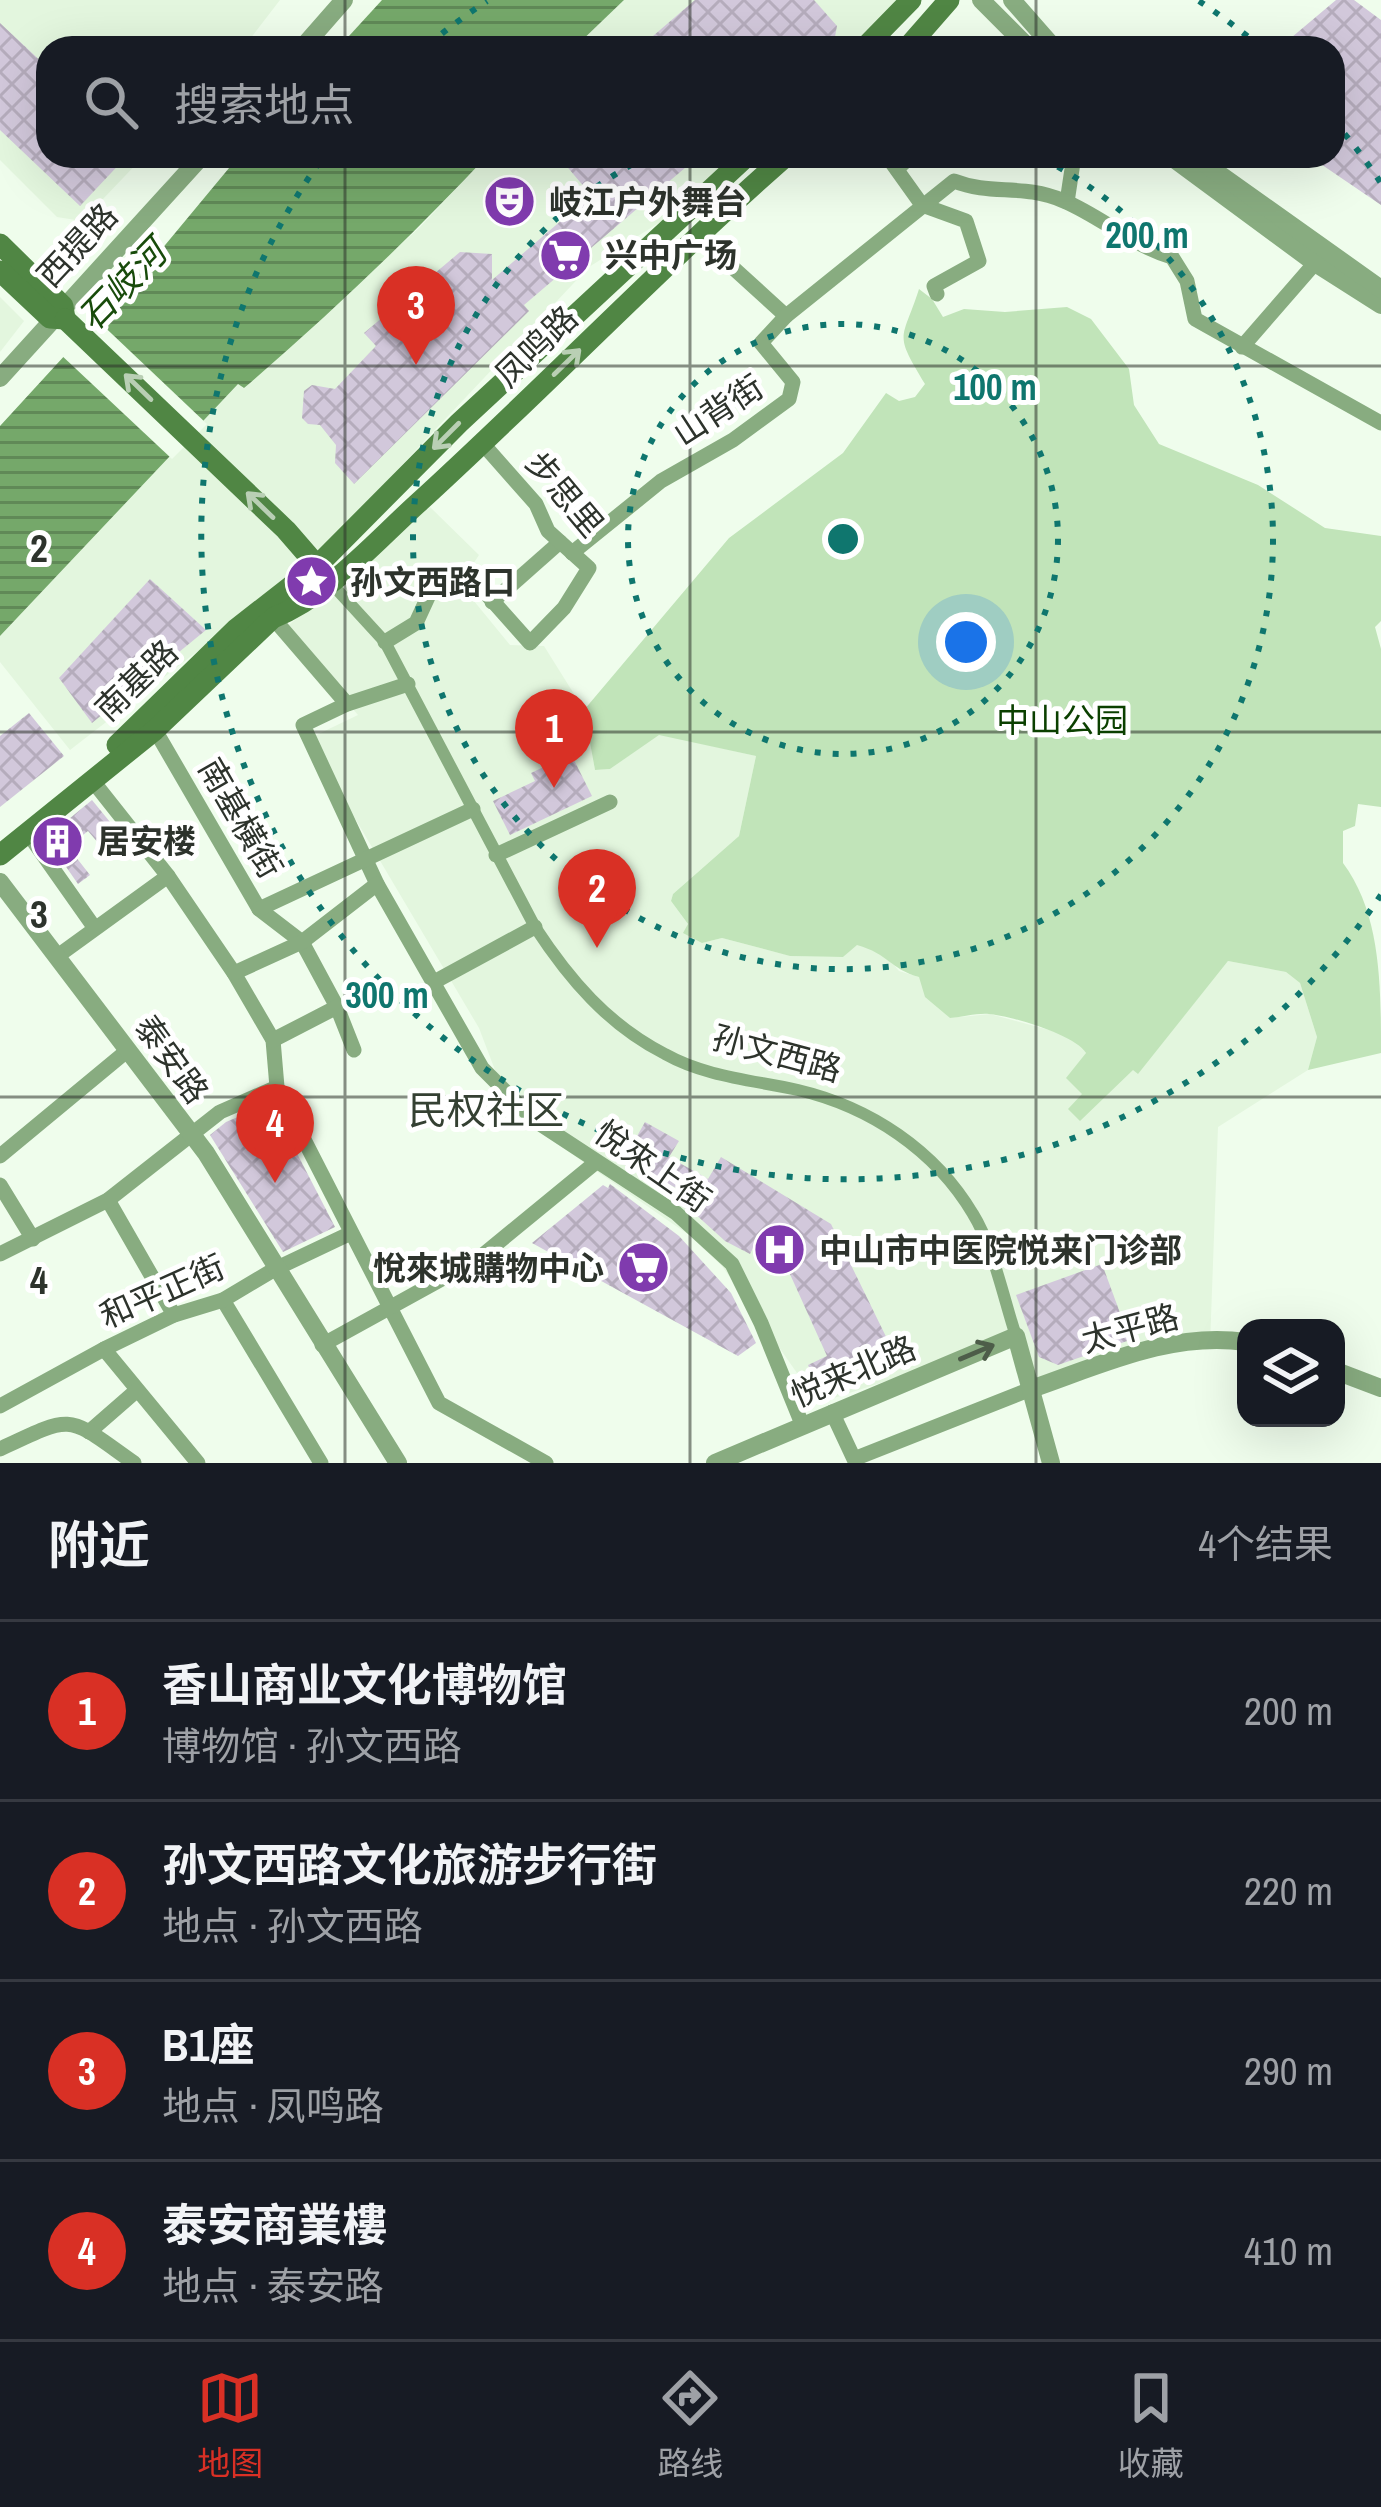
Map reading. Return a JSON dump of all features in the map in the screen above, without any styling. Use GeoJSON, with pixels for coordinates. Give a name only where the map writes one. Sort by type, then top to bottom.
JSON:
{"type":"FeatureCollection","features":[{"type":"Feature","properties":{"kind":"main road"},"geometry":{"type":"LineString","coordinates":[[872,36],[892,0]]}},
{"type":"Feature","properties":{"kind":"main road"},"geometry":{"type":"LineString","coordinates":[[875,36],[911,0]]}},
{"type":"Feature","properties":{"kind":"main road"},"geometry":{"type":"LineString","coordinates":[[918,36],[949,0]]}},
{"type":"Feature","properties":{"kind":"main road","name":"凤鸣路"},"geometry":{"type":"LineString","coordinates":[[324,573],[475,407],[733,168]]}},
{"type":"Feature","properties":{"kind":"main road","name":"凤鸣路"},"geometry":{"type":"LineString","coordinates":[[324,573],[483,444],[772,168]]}},
{"type":"Feature","properties":{"kind":"main road"},"geometry":{"type":"LineString","coordinates":[[0,244],[63,318]]}},
{"type":"Feature","properties":{"kind":"main road"},"geometry":{"type":"LineString","coordinates":[[0,272],[63,318]]}},
{"type":"Feature","properties":{"kind":"main road","name":"孙文西路"},"geometry":{"type":"LineString","coordinates":[[63,318],[324,573]]}},
{"type":"Feature","properties":{"kind":"main road","name":"南基路"},"geometry":{"type":"LineString","coordinates":[[0,855],[155,730],[273,618],[292,610],[324,573]]}},
{"type":"Feature","properties":{"kind":"main road","name":"南基路"},"geometry":{"type":"LineString","coordinates":[[0,844],[86,773],[236,629],[324,573]]}},
{"type":"Feature","properties":{"kind":"street"},"geometry":{"type":"LineString","coordinates":[[312,36],[344,0]]}},
{"type":"Feature","properties":{"kind":"street"},"geometry":{"type":"LineString","coordinates":[[981,0],[1017,36]]}},
{"type":"Feature","properties":{"kind":"street"},"geometry":{"type":"LineString","coordinates":[[1012,0],[1044,36]]}},
{"type":"Feature","properties":{"kind":"street","name":"西提路"},"geometry":{"type":"LineString","coordinates":[[0,378],[63,318],[192,168]]}},
{"type":"Feature","properties":{"kind":"street"},"geometry":{"type":"LineString","coordinates":[[896,168],[922,205],[966,221],[978,251],[979,261],[934,286],[938,294]]}},
{"type":"Feature","properties":{"kind":"street"},"geometry":{"type":"LineString","coordinates":[[1067,202],[1072,168]]}},
{"type":"Feature","properties":{"kind":"street"},"geometry":{"type":"LineString","coordinates":[[1186,168],[1315,263],[1381,305]]}},
{"type":"Feature","properties":{"kind":"street"},"geometry":{"type":"LineString","coordinates":[[1211,168],[1381,289]]}},
{"type":"Feature","properties":{"kind":"street"},"geometry":{"type":"LineString","coordinates":[[697,235],[785,316],[954,181],[975,189],[1026,188],[1067,202],[1143,249],[1172,257],[1187,281],[1195,320],[1381,423]]}},
{"type":"Feature","properties":{"kind":"street"},"geometry":{"type":"LineString","coordinates":[[1243,347],[1315,263]]}},
{"type":"Feature","properties":{"kind":"street","name":"山背街"},"geometry":{"type":"LineString","coordinates":[[566,548],[789,399],[793,382],[761,343],[785,316]]}},
{"type":"Feature","properties":{"kind":"street","name":"步思里"},"geometry":{"type":"LineString","coordinates":[[385,642],[416,622],[433,586],[451,570],[466,571],[530,643],[564,608],[589,568],[548,531],[536,504],[483,444]]}},
{"type":"Feature","properties":{"kind":"street"},"geometry":{"type":"LineString","coordinates":[[493,602],[566,548]]}},
{"type":"Feature","properties":{"kind":"street","name":"孙文西路"},"geometry":{"type":"LineString","coordinates":[[324,573],[385,642],[535,927],[601,1012],[666,1055],[730,1078],[801,1090],[873,1116],[932,1161],[975,1216],[1016,1336]]}},
{"type":"Feature","properties":{"kind":"street"},"geometry":{"type":"LineString","coordinates":[[273,618],[347,704],[408,684]]}},
{"type":"Feature","properties":{"kind":"street","name":"悅來上街"},"geometry":{"type":"LineString","coordinates":[[347,704],[303,725],[377,884],[482,1068],[534,1120],[676,1213],[732,1264],[802,1424]]}},
{"type":"Feature","properties":{"kind":"street","name":"南基橫街"},"geometry":{"type":"LineString","coordinates":[[155,730],[259,909],[302,942],[354,1050]]}},
{"type":"Feature","properties":{"kind":"street"},"geometry":{"type":"LineString","coordinates":[[92,780],[168,876],[273,1040],[278,1087],[440,1403],[546,1463]]}},
{"type":"Feature","properties":{"kind":"street"},"geometry":{"type":"LineString","coordinates":[[496,854],[610,802]]}},
{"type":"Feature","properties":{"kind":"street"},"geometry":{"type":"LineString","coordinates":[[259,909],[473,809]]}},
{"type":"Feature","properties":{"kind":"street"},"geometry":{"type":"LineString","coordinates":[[27,832],[94,927]]}},
{"type":"Feature","properties":{"kind":"street"},"geometry":{"type":"LineString","coordinates":[[59,955],[168,876]]}},
{"type":"Feature","properties":{"kind":"street","name":"泰安路"},"geometry":{"type":"LineString","coordinates":[[0,883],[206,1153],[398,1463]]}},
{"type":"Feature","properties":{"kind":"street"},"geometry":{"type":"LineString","coordinates":[[234,973],[302,942],[377,884]]}},
{"type":"Feature","properties":{"kind":"street"},"geometry":{"type":"LineString","coordinates":[[434,982],[535,927]]}},
{"type":"Feature","properties":{"kind":"street"},"geometry":{"type":"LineString","coordinates":[[273,1040],[337,1007]]}},
{"type":"Feature","properties":{"kind":"street"},"geometry":{"type":"LineString","coordinates":[[0,1156],[128,1050]]}},
{"type":"Feature","properties":{"kind":"street"},"geometry":{"type":"LineString","coordinates":[[0,1254],[108,1200],[220,1112],[278,1087]]}},
{"type":"Feature","properties":{"kind":"street"},"geometry":{"type":"LineString","coordinates":[[322,1345],[478,1259],[596,1163]]}},
{"type":"Feature","properties":{"kind":"street"},"geometry":{"type":"LineString","coordinates":[[1,1189],[33,1239]]}},
{"type":"Feature","properties":{"kind":"street"},"geometry":{"type":"LineString","coordinates":[[108,1200],[173,1315]]}},
{"type":"Feature","properties":{"kind":"street","name":"和平正街"},"geometry":{"type":"LineString","coordinates":[[0,1406],[104,1349],[173,1315],[223,1300],[351,1233]]}},
{"type":"Feature","properties":{"kind":"street"},"geometry":{"type":"LineString","coordinates":[[223,1300],[321,1463]]}},
{"type":"Feature","properties":{"kind":"street"},"geometry":{"type":"LineString","coordinates":[[1016,1336],[1051,1463]]}},
{"type":"Feature","properties":{"kind":"street","name":"悦来北路"},"geometry":{"type":"LineString","coordinates":[[715,1463],[1016,1336]]}},
{"type":"Feature","properties":{"kind":"street","name":"太平路"},"geometry":{"type":"LineString","coordinates":[[1031,1389],[1168,1342],[1237,1341]]}},
{"type":"Feature","properties":{"kind":"street"},"geometry":{"type":"LineString","coordinates":[[104,1349],[198,1463]]}},
{"type":"Feature","properties":{"kind":"street"},"geometry":{"type":"LineString","coordinates":[[1345,1374],[1381,1388]]}},
{"type":"Feature","properties":{"kind":"street"},"geometry":{"type":"LineString","coordinates":[[832,1412],[854,1459],[1031,1389]]}},
{"type":"Feature","properties":{"kind":"street"},"geometry":{"type":"LineString","coordinates":[[89,1432],[136,1391]]}},
{"type":"Feature","properties":{"kind":"street"},"geometry":{"type":"LineString","coordinates":[[0,1449],[46,1425],[78,1424],[134,1463]]}},
{"type":"Feature","properties":{"kind":"shaded area"},"geometry":{"type":"Polygon","coordinates":[[[0,0],[280,0],[252,36],[36,36],[36,168],[133,168],[82,221],[57,217],[0,160],[0,0]]]}},
{"type":"Feature","properties":{"kind":"shaded area"},"geometry":{"type":"Polygon","coordinates":[[[382,0],[624,0],[586,36],[349,36],[382,0]]]}},
{"type":"Feature","properties":{"kind":"shaded area"},"geometry":{"type":"Polygon","coordinates":[[[624,0],[898,0],[864,36],[586,36],[624,0]]]}},
{"type":"Feature","properties":{"kind":"shaded area"},"geometry":{"type":"Polygon","coordinates":[[[229,168],[475,168],[307,332],[244,388],[238,384],[0,636],[0,426],[156,256],[229,168]]]}},
{"type":"Feature","properties":{"kind":"shaded area","name":"兴中广场"},"geometry":{"type":"Polygon","coordinates":[[[476,168],[728,168],[695,200],[589,267],[347,523],[278,589],[70,750],[0,662],[0,636],[238,383],[243,388],[420,227],[476,168]]]}},
{"type":"Feature","properties":{"kind":"shaded area"},"geometry":{"type":"Polygon","coordinates":[[[0,297],[24,321],[0,352],[0,297]]]}},
{"type":"Feature","properties":{"kind":"shaded area"},"geometry":{"type":"Polygon","coordinates":[[[430,507],[479,555],[460,584],[510,645],[544,646],[584,710],[595,770],[610,769],[659,734],[756,756],[739,836],[673,894],[671,901],[702,943],[722,938],[791,956],[843,957],[856,944],[883,952],[899,971],[919,977],[950,1018],[990,1014],[1064,1034],[1080,1042],[1086,1053],[1081,1064],[1138,1073],[1228,961],[1286,972],[1300,983],[1317,1037],[1308,1070],[1218,1127],[1210,1345],[1140,1351],[1037,1385],[1003,1333],[918,1371],[818,1403],[722,1266],[689,1235],[511,1112],[479,1028],[308,739],[358,715],[284,629],[430,507]]]}},
{"type":"Feature","properties":{"kind":"green space","name":"中山公园"},"geometry":{"type":"Polygon","coordinates":[[[919,289],[943,317],[964,309],[1005,312],[1067,307],[1091,319],[1129,369],[1134,405],[1159,444],[1258,485],[1325,528],[1381,536],[1381,621],[1375,627],[1381,649],[1381,807],[1358,804],[1355,826],[1343,831],[1343,863],[1356,883],[1372,928],[1381,1053],[1308,1070],[1317,1037],[1300,983],[1286,972],[1228,961],[1138,1074],[1133,1070],[1080,1121],[1068,1109],[1082,1094],[1066,1078],[1086,1053],[1057,1033],[989,1014],[950,1018],[925,997],[919,977],[857,945],[843,957],[790,956],[722,938],[702,943],[683,933],[688,924],[671,901],[673,894],[739,836],[756,756],[659,735],[610,769],[595,770],[584,710],[729,538],[843,453],[886,393],[899,401],[915,397],[925,384],[904,336],[919,289]]]}},
{"type":"Feature","properties":{"kind":"pier"},"geometry":{"type":"Polygon","coordinates":[[[93,316],[207,424],[172,459],[59,353],[93,316]]]}},
{"type":"Feature","properties":{"kind":"building"},"geometry":{"type":"Polygon","coordinates":[[[695,0],[814,0],[837,26],[835,36],[653,36],[695,0]]]}},
{"type":"Feature","properties":{"kind":"building"},"geometry":{"type":"Polygon","coordinates":[[[1336,0],[1354,0],[1381,20],[1381,205],[1327,168],[1345,168],[1345,36],[1293,36],[1336,0]]]}},
{"type":"Feature","properties":{"kind":"building"},"geometry":{"type":"Polygon","coordinates":[[[0,23],[36,57],[36,164],[0,130],[0,23]]]}},
{"type":"Feature","properties":{"kind":"building"},"geometry":{"type":"Polygon","coordinates":[[[40,168],[116,168],[80,206],[40,168]]]}},
{"type":"Feature","properties":{"kind":"building"},"geometry":{"type":"Polygon","coordinates":[[[568,168],[685,168],[524,305],[529,311],[354,484],[335,463],[336,445],[320,425],[302,418],[304,391],[312,385],[335,389],[376,346],[364,333],[460,252],[492,254],[492,280],[591,195],[568,168]]]}},
{"type":"Feature","properties":{"kind":"building"},"geometry":{"type":"Polygon","coordinates":[[[150,579],[206,630],[92,723],[59,678],[150,579]]]}},
{"type":"Feature","properties":{"kind":"building"},"geometry":{"type":"Polygon","coordinates":[[[29,713],[64,756],[0,807],[0,736],[29,713]]]}},
{"type":"Feature","properties":{"kind":"building"},"geometry":{"type":"Polygon","coordinates":[[[571,754],[592,796],[510,835],[493,801],[535,781],[531,773],[571,754]]]}},
{"type":"Feature","properties":{"kind":"building","name":"居安楼"},"geometry":{"type":"Polygon","coordinates":[[[92,800],[128,844],[111,858],[88,831],[68,847],[90,875],[78,884],[46,838],[92,800]]]}},
{"type":"Feature","properties":{"kind":"building"},"geometry":{"type":"Polygon","coordinates":[[[271,1103],[335,1227],[283,1252],[210,1135],[226,1122],[271,1103]]]}},
{"type":"Feature","properties":{"kind":"building"},"geometry":{"type":"Polygon","coordinates":[[[645,1122],[679,1141],[669,1157],[708,1179],[721,1157],[831,1224],[893,1351],[817,1385],[808,1365],[827,1356],[775,1241],[760,1234],[750,1254],[725,1241],[693,1212],[699,1200],[655,1177],[652,1183],[622,1163],[645,1122]]]}},
{"type":"Feature","properties":{"kind":"building","name":"悅來城購物中心"},"geometry":{"type":"Polygon","coordinates":[[[610,1184],[679,1236],[731,1293],[756,1343],[738,1356],[532,1243],[610,1184]]]}},
{"type":"Feature","properties":{"kind":"building"},"geometry":{"type":"Polygon","coordinates":[[[1102,1264],[1130,1340],[1058,1365],[1039,1357],[1016,1295],[1102,1264]]]}},
{"type":"Feature","properties":{"kind":"place","name":"岐江户外舞台"},"geometry":{"type":"Point","coordinates":[510,202]}},
{"type":"Feature","properties":{"kind":"place","name":"兴中广场"},"geometry":{"type":"Point","coordinates":[566,255]}},
{"type":"Feature","properties":{"kind":"place","name":"B1座"},"geometry":{"type":"Point","coordinates":[416,365]}},
{"type":"Feature","properties":{"kind":"place","name":"孙文西路口"},"geometry":{"type":"Point","coordinates":[311,582]}},
{"type":"Feature","properties":{"kind":"place","name":"香山商业文化博物馆"},"geometry":{"type":"Point","coordinates":[554,788]}},
{"type":"Feature","properties":{"kind":"place","name":"居安楼"},"geometry":{"type":"Point","coordinates":[58,841]}},
{"type":"Feature","properties":{"kind":"place","name":"孙文西路文化旅游步行街"},"geometry":{"type":"Point","coordinates":[597,948]}},
{"type":"Feature","properties":{"kind":"place","name":"泰安商業樓"},"geometry":{"type":"Point","coordinates":[275,1183]}},
{"type":"Feature","properties":{"kind":"place","name":"中山市中医院悦来门诊部"},"geometry":{"type":"Point","coordinates":[780,1250]}},
{"type":"Feature","properties":{"kind":"place","name":"悅來城購物中心"},"geometry":{"type":"Point","coordinates":[643,1268]}},
{"type":"Feature","properties":{"kind":"district","name":"民权社区"},"geometry":{"type":"Point","coordinates":[486,1110]}},
{"type":"Feature","properties":{"kind":"water label","name":"石岐河"},"geometry":{"type":"Point","coordinates":[122,285]}}]}
